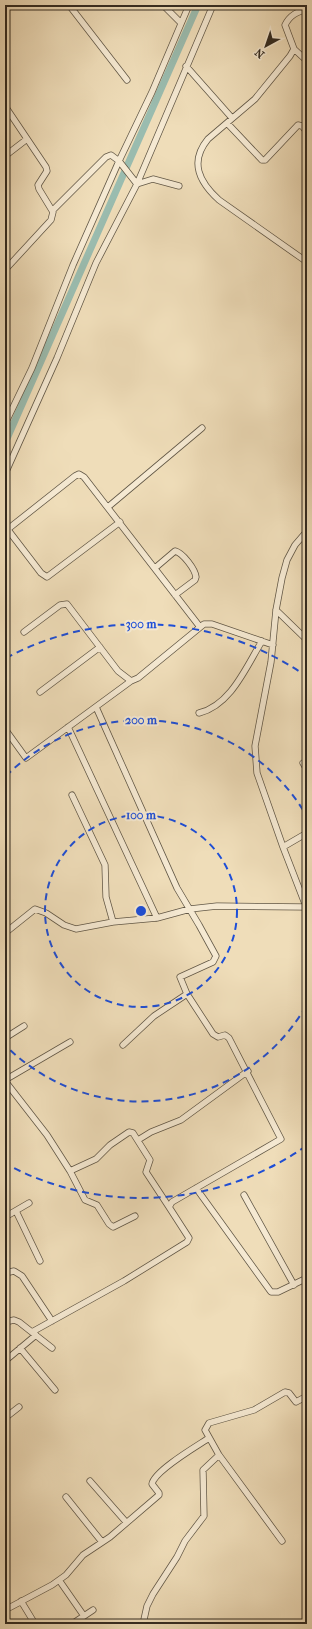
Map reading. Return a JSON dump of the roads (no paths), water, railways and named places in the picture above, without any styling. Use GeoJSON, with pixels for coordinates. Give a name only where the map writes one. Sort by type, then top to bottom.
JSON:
{"type":"FeatureCollection","features":[{"type":"Feature","properties":{"kind":"street"},"geometry":{"type":"LineString","coordinates":[[69,5],[127,80]]}},
{"type":"Feature","properties":{"kind":"street"},"geometry":{"type":"LineString","coordinates":[[163,5],[181,23]]}},
{"type":"Feature","properties":{"kind":"street"},"geometry":{"type":"LineString","coordinates":[[5,424],[32,368],[73,265],[121,163],[190,5]]}},
{"type":"Feature","properties":{"kind":"street"},"geometry":{"type":"LineString","coordinates":[[5,474],[57,358],[96,263],[136,182],[213,5]]}},
{"type":"Feature","properties":{"kind":"street"},"geometry":{"type":"LineString","coordinates":[[307,9],[289,18],[285,25],[294,49],[307,61]]}},
{"type":"Feature","properties":{"kind":"street"},"geometry":{"type":"LineString","coordinates":[[294,49],[255,99],[232,118],[202,147],[198,159],[202,180],[210,192],[219,200],[306,257]]}},
{"type":"Feature","properties":{"kind":"street"},"geometry":{"type":"LineString","coordinates":[[186,66],[232,118]]}},
{"type":"Feature","properties":{"kind":"street"},"geometry":{"type":"LineString","coordinates":[[5,106],[47,171],[38,185],[39,189],[53,210],[51,220],[5,270]]}},
{"type":"Feature","properties":{"kind":"street"},"geometry":{"type":"LineString","coordinates":[[227,124],[262,160],[265,160],[298,125],[302,126],[307,132]]}},
{"type":"Feature","properties":{"kind":"street"},"geometry":{"type":"LineString","coordinates":[[5,156],[27,139]]}},
{"type":"Feature","properties":{"kind":"street"},"geometry":{"type":"LineString","coordinates":[[53,210],[106,157],[111,155],[121,163],[136,182]]}},
{"type":"Feature","properties":{"kind":"street"},"geometry":{"type":"LineString","coordinates":[[136,182],[153,179],[179,186]]}},
{"type":"Feature","properties":{"kind":"street"},"geometry":{"type":"LineString","coordinates":[[108,507],[202,428]]}},
{"type":"Feature","properties":{"kind":"street"},"geometry":{"type":"LineString","coordinates":[[120,522],[47,577],[41,573],[7,528],[79,474],[88,481],[120,522],[200,627]]}},
{"type":"Feature","properties":{"kind":"street"},"geometry":{"type":"LineString","coordinates":[[5,933],[35,908],[70,928],[157,918],[190,909],[217,906],[307,908],[283,847],[257,773],[255,756],[273,645],[276,610],[287,560],[295,545],[307,531]]}},
{"type":"Feature","properties":{"kind":"street"},"geometry":{"type":"LineString","coordinates":[[155,568],[175,551],[182,555],[195,571],[195,580],[175,595]]}},
{"type":"Feature","properties":{"kind":"street"},"geometry":{"type":"LineString","coordinates":[[24,632],[60,605],[67,604],[118,671],[130,681]]}},
{"type":"Feature","properties":{"kind":"street"},"geometry":{"type":"LineString","coordinates":[[276,610],[307,640]]}},
{"type":"Feature","properties":{"kind":"street"},"geometry":{"type":"LineString","coordinates":[[5,729],[26,758],[130,681],[138,678],[200,627],[212,624],[273,645]]}},
{"type":"Feature","properties":{"kind":"street"},"geometry":{"type":"LineString","coordinates":[[199,713],[206,711],[217,704],[228,694],[262,641]]}},
{"type":"Feature","properties":{"kind":"street"},"geometry":{"type":"LineString","coordinates":[[40,692],[100,647]]}},
{"type":"Feature","properties":{"kind":"street"},"geometry":{"type":"LineString","coordinates":[[96,707],[165,864],[216,956],[213,962],[180,977],[182,984],[213,1034],[218,1037],[225,1035],[229,1038],[248,1071],[281,1139],[172,1202],[169,1207]]}},
{"type":"Feature","properties":{"kind":"street"},"geometry":{"type":"LineString","coordinates":[[68,727],[157,918]]}},
{"type":"Feature","properties":{"kind":"street"},"geometry":{"type":"LineString","coordinates":[[303,763],[307,770]]}},
{"type":"Feature","properties":{"kind":"street"},"geometry":{"type":"LineString","coordinates":[[72,795],[105,865],[106,897],[113,922]]}},
{"type":"Feature","properties":{"kind":"street"},"geometry":{"type":"LineString","coordinates":[[283,847],[307,833]]}},
{"type":"Feature","properties":{"kind":"street"},"geometry":{"type":"LineString","coordinates":[[122,1045],[154,1016],[187,994]]}},
{"type":"Feature","properties":{"kind":"street"},"geometry":{"type":"LineString","coordinates":[[5,1038],[24,1026]]}},
{"type":"Feature","properties":{"kind":"street"},"geometry":{"type":"LineString","coordinates":[[70,1042],[5,1081],[34,1117],[70,1171],[85,1200],[96,1205],[110,1226],[116,1226],[135,1216]]}},
{"type":"Feature","properties":{"kind":"street"},"geometry":{"type":"LineString","coordinates":[[138,1140],[151,1132],[180,1120],[248,1071]]}},
{"type":"Feature","properties":{"kind":"street"},"geometry":{"type":"LineString","coordinates":[[5,1361],[34,1333],[52,1321],[124,1281],[186,1242],[189,1238],[146,1172],[150,1160],[133,1133],[129,1132],[110,1145],[96,1159],[70,1171]]}},
{"type":"Feature","properties":{"kind":"street"},"geometry":{"type":"LineString","coordinates":[[196,1188],[271,1292],[278,1292],[307,1278]]}},
{"type":"Feature","properties":{"kind":"street"},"geometry":{"type":"LineString","coordinates":[[244,1195],[294,1285]]}},
{"type":"Feature","properties":{"kind":"street"},"geometry":{"type":"LineString","coordinates":[[5,1217],[29,1203]]}},
{"type":"Feature","properties":{"kind":"street"},"geometry":{"type":"LineString","coordinates":[[16,1211],[40,1261]]}},
{"type":"Feature","properties":{"kind":"street"},"geometry":{"type":"LineString","coordinates":[[5,1273],[14,1271],[22,1276],[52,1321]]}},
{"type":"Feature","properties":{"kind":"street"},"geometry":{"type":"LineString","coordinates":[[5,1322],[14,1320],[19,1322],[52,1348]]}},
{"type":"Feature","properties":{"kind":"street"},"geometry":{"type":"LineString","coordinates":[[20,1348],[55,1390]]}},
{"type":"Feature","properties":{"kind":"street"},"geometry":{"type":"LineString","coordinates":[[282,1541],[219,1455],[205,1430],[208,1423],[254,1410],[285,1392],[289,1393],[296,1402],[307,1396]]}},
{"type":"Feature","properties":{"kind":"street"},"geometry":{"type":"LineString","coordinates":[[5,1418],[19,1407]]}},
{"type":"Feature","properties":{"kind":"street"},"geometry":{"type":"LineString","coordinates":[[5,1610],[66,1575],[83,1555],[102,1542],[159,1495],[152,1484],[154,1479],[176,1460],[209,1438]]}},
{"type":"Feature","properties":{"kind":"street"},"geometry":{"type":"LineString","coordinates":[[143,1624],[147,1606],[153,1594],[185,1541],[204,1516],[203,1470],[219,1455]]}},
{"type":"Feature","properties":{"kind":"street"},"geometry":{"type":"LineString","coordinates":[[90,1481],[126,1522]]}},
{"type":"Feature","properties":{"kind":"street"},"geometry":{"type":"LineString","coordinates":[[66,1497],[102,1542]]}},
{"type":"Feature","properties":{"kind":"street"},"geometry":{"type":"LineString","coordinates":[[59,1580],[84,1616]]}},
{"type":"Feature","properties":{"kind":"street"},"geometry":{"type":"LineString","coordinates":[[21,1601],[35,1624]]}},
{"type":"Feature","properties":{"kind":"street"},"geometry":{"type":"LineString","coordinates":[[72,1624],[93,1610]]}},
{"type":"Feature","properties":{"kind":"waterway"},"geometry":{"type":"LineString","coordinates":[[5,443],[198,5]]}}]}
